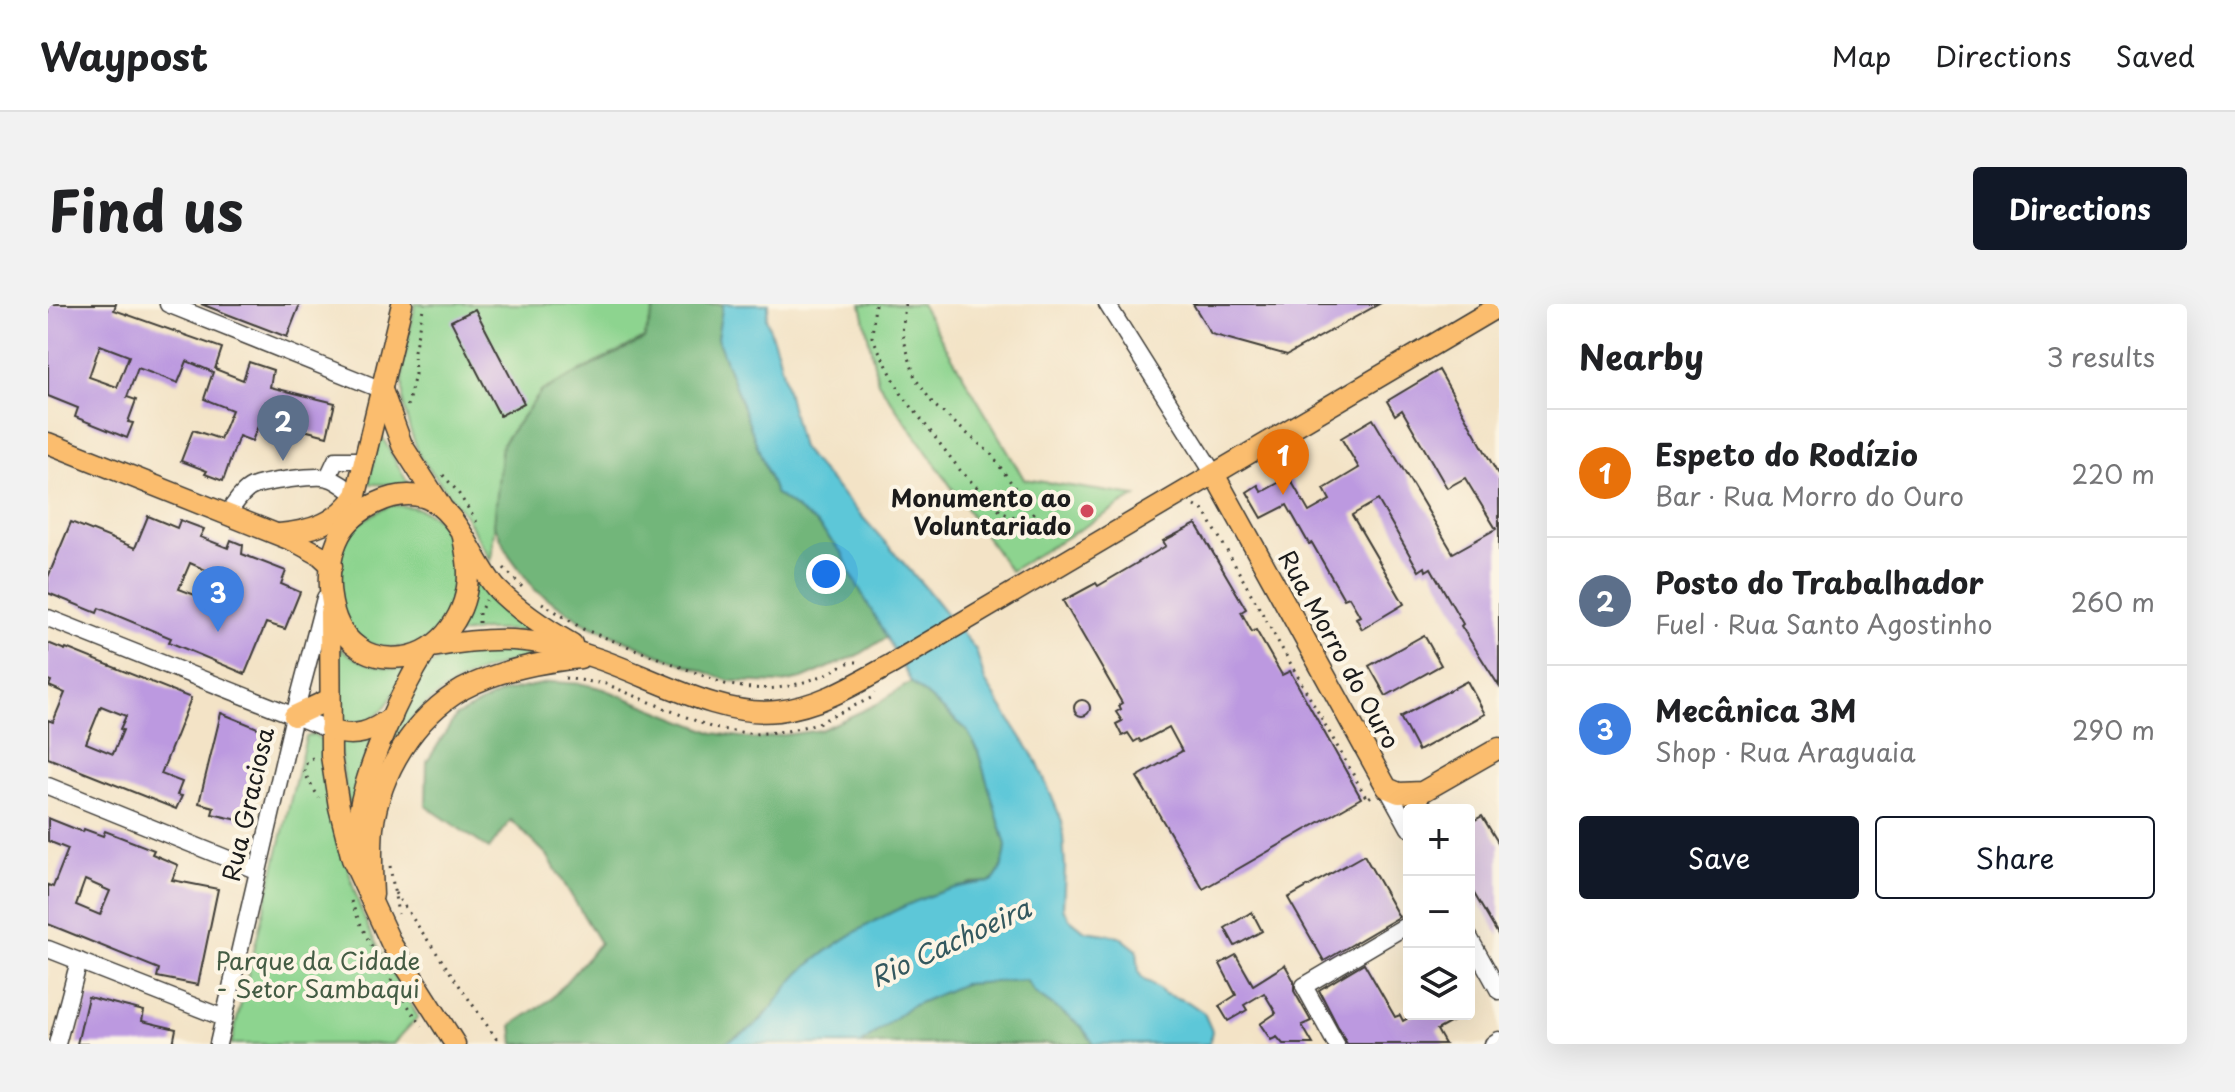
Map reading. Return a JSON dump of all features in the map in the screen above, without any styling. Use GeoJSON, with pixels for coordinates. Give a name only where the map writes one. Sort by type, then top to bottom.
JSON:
{"type":"FeatureCollection","features":[{"type":"Feature","properties":{"kind":"main road"},"geometry":{"type":"LineString","coordinates":[[350,503],[364,460],[402,304]]}},
{"type":"Feature","properties":{"kind":"main road"},"geometry":{"type":"LineString","coordinates":[[48,443],[309,548],[331,577],[334,611],[342,630],[351,643],[365,652],[397,658],[480,640],[537,642],[592,656],[714,703],[747,711],[776,711],[814,703],[890,665],[1499,306]]}},
{"type":"Feature","properties":{"kind":"main road"},"geometry":{"type":"LineString","coordinates":[[382,390],[402,445],[443,509]]}},
{"type":"Feature","properties":{"kind":"main road"},"geometry":{"type":"LineString","coordinates":[[1181,493],[1226,495],[1226,481],[1233,463]]}},
{"type":"Feature","properties":{"kind":"main road","name":"Rua Morro do Ouro"},"geometry":{"type":"LineString","coordinates":[[1214,474],[1387,788]]}},
{"type":"Feature","properties":{"kind":"main road"},"geometry":{"type":"LineString","coordinates":[[455,1044],[409,974],[379,919],[356,869],[345,835],[334,779],[330,730],[334,549],[344,530],[370,506],[399,495],[427,498],[472,534],[487,577],[506,597],[550,631],[592,656]]}},
{"type":"Feature","properties":{"kind":"main road"},"geometry":{"type":"LineString","coordinates":[[275,535],[320,526],[350,503],[385,499]]}},
{"type":"Feature","properties":{"kind":"main road"},"geometry":{"type":"LineString","coordinates":[[379,919],[359,840],[364,789],[414,671],[429,649],[450,629],[463,601],[472,534]]}},
{"type":"Feature","properties":{"kind":"main road"},"geometry":{"type":"LineString","coordinates":[[373,895],[373,826],[380,797],[391,767],[416,730],[448,699],[484,680],[552,661],[592,656]]}},
{"type":"Feature","properties":{"kind":"main road"},"geometry":{"type":"LineString","coordinates":[[294,716],[330,699]]}},
{"type":"Feature","properties":{"kind":"main road"},"geometry":{"type":"LineString","coordinates":[[330,730],[362,734],[392,717]]}},
{"type":"Feature","properties":{"kind":"main road"},"geometry":{"type":"LineString","coordinates":[[1387,788],[1418,801],[1499,748]]}},
{"type":"Feature","properties":{"kind":"street"},"geometry":{"type":"LineString","coordinates":[[168,304],[382,390]]}},
{"type":"Feature","properties":{"kind":"street"},"geometry":{"type":"LineString","coordinates":[[1107,304],[1214,474]]}},
{"type":"Feature","properties":{"kind":"street"},"geometry":{"type":"LineString","coordinates":[[328,477],[336,460],[364,460]]}},
{"type":"Feature","properties":{"kind":"street"},"geometry":{"type":"LineString","coordinates":[[226,515],[253,486],[317,476],[328,477],[350,503]]}},
{"type":"Feature","properties":{"kind":"street","name":"Rua Graciosa"},"geometry":{"type":"LineString","coordinates":[[218,1044],[294,716],[331,577]]}},
{"type":"Feature","properties":{"kind":"street"},"geometry":{"type":"LineString","coordinates":[[48,618],[330,730]]}},
{"type":"Feature","properties":{"kind":"street"},"geometry":{"type":"LineString","coordinates":[[48,786],[258,871]]}},
{"type":"Feature","properties":{"kind":"street","name":"Rua Morro do Ouro"},"geometry":{"type":"LineString","coordinates":[[1387,788],[1403,817]]}},
{"type":"Feature","properties":{"kind":"street"},"geometry":{"type":"LineString","coordinates":[[1336,1044],[1304,986],[1403,928]]}},
{"type":"Feature","properties":{"kind":"street"},"geometry":{"type":"LineString","coordinates":[[1475,948],[1499,991]]}},
{"type":"Feature","properties":{"kind":"street"},"geometry":{"type":"LineString","coordinates":[[48,949],[224,1018]]}},
{"type":"Feature","properties":{"kind":"street"},"geometry":{"type":"LineString","coordinates":[[57,1044],[79,961]]}},
{"type":"Feature","properties":{"kind":"street"},"geometry":{"type":"LineString","coordinates":[[1493,1044],[1499,1040]]}},
{"type":"Feature","properties":{"kind":"path"},"geometry":{"type":"LineString","coordinates":[[407,408],[415,375],[414,351],[424,304]]}},
{"type":"Feature","properties":{"kind":"path"},"geometry":{"type":"LineString","coordinates":[[875,304],[872,337],[901,393],[960,470],[1002,513],[1041,525],[991,454],[934,405],[915,378],[902,333],[905,304]]}},
{"type":"Feature","properties":{"kind":"path"},"geometry":{"type":"LineString","coordinates":[[437,468],[457,491],[472,534]]}},
{"type":"Feature","properties":{"kind":"path"},"geometry":{"type":"LineString","coordinates":[[1181,493],[1205,512],[1367,799],[1387,788]]}},
{"type":"Feature","properties":{"kind":"path"},"geometry":{"type":"LineString","coordinates":[[503,567],[531,596],[583,629],[725,684],[750,689],[775,689],[826,674],[850,662],[890,665],[871,698],[818,723],[787,731],[754,734],[713,728],[606,684],[555,677]]}},
{"type":"Feature","properties":{"kind":"path"},"geometry":{"type":"LineString","coordinates":[[389,859],[393,890],[500,1044]]}},
{"type":"Feature","properties":{"kind":"green space"},"geometry":{"type":"Polygon","coordinates":[[[415,304],[656,304],[644,338],[542,391],[502,444],[491,562],[465,515],[420,457],[409,427],[403,402],[403,365],[415,304]]]}},
{"type":"Feature","properties":{"kind":"green space"},"geometry":{"type":"Polygon","coordinates":[[[656,304],[723,304],[717,338],[775,493],[817,524],[843,554],[887,637],[860,654],[802,679],[782,683],[729,681],[585,623],[535,590],[509,555],[494,524],[502,444],[542,391],[644,339],[656,304]]]}},
{"type":"Feature","properties":{"kind":"green space"},"geometry":{"type":"Polygon","coordinates":[[[861,304],[921,304],[1024,479],[1136,496],[1010,571],[878,382],[861,304]]]}},
{"type":"Feature","properties":{"kind":"green space"},"geometry":{"type":"Polygon","coordinates":[[[380,433],[409,485],[371,484],[369,481],[380,433]]]}},
{"type":"Feature","properties":{"kind":"green space"},"geometry":{"type":"Polygon","coordinates":[[[391,505],[415,508],[439,520],[454,540],[461,564],[460,589],[452,613],[437,632],[415,644],[387,647],[361,640],[347,624],[341,605],[338,561],[342,544],[353,529],[391,505]]]}},
{"type":"Feature","properties":{"kind":"green space"},"geometry":{"type":"Polygon","coordinates":[[[476,576],[550,639],[513,630],[454,635],[476,576]]]}},
{"type":"Feature","properties":{"kind":"green space"},"geometry":{"type":"Polygon","coordinates":[[[338,646],[362,661],[406,670],[389,702],[374,717],[365,721],[339,720],[338,646]]]}},
{"type":"Feature","properties":{"kind":"green space"},"geometry":{"type":"Polygon","coordinates":[[[512,646],[552,654],[501,665],[455,684],[416,714],[387,756],[381,754],[421,673],[453,654],[512,646]]]}},
{"type":"Feature","properties":{"kind":"green space"},"geometry":{"type":"Polygon","coordinates":[[[552,682],[604,689],[714,733],[754,739],[821,730],[877,704],[911,682],[966,729],[977,748],[1006,845],[1002,865],[992,882],[970,883],[772,1008],[751,1029],[723,1044],[514,1044],[512,1025],[551,999],[600,943],[547,855],[511,820],[489,849],[426,806],[427,762],[456,716],[503,692],[552,682]]]}},
{"type":"Feature","properties":{"kind":"green space","name":"Parque da Cidade - Setor Sambaqui"},"geometry":{"type":"Polygon","coordinates":[[[314,734],[323,741],[345,854],[365,920],[418,1017],[393,1044],[231,1044],[306,737],[314,734]]]}},
{"type":"Feature","properties":{"kind":"green space"},"geometry":{"type":"Polygon","coordinates":[[[372,736],[352,811],[347,799],[338,738],[372,736]]]}},
{"type":"Feature","properties":{"kind":"green space"},"geometry":{"type":"Polygon","coordinates":[[[1026,980],[1035,993],[1081,1026],[1094,1044],[861,1044],[909,1007],[963,984],[1026,980]]]}},
{"type":"Feature","properties":{"kind":"water","name":"Rio Cachoeira"},"geometry":{"type":"Polygon","coordinates":[[[723,304],[769,304],[766,318],[778,353],[801,448],[924,586],[976,650],[985,681],[1037,762],[1062,821],[1065,867],[1063,908],[1070,919],[1085,931],[1119,936],[1137,950],[1139,973],[1144,980],[1204,1013],[1212,1031],[1209,1044],[1094,1044],[1081,1026],[1035,993],[1026,980],[963,984],[909,1007],[861,1044],[723,1044],[758,1023],[804,969],[844,939],[892,912],[943,891],[992,882],[1002,865],[1006,845],[977,748],[966,729],[911,682],[843,554],[817,524],[775,493],[717,338],[723,304]]]}},
{"type":"Feature","properties":{"kind":"building"},"geometry":{"type":"Polygon","coordinates":[[[48,304],[116,304],[114,310],[222,348],[215,369],[243,380],[249,362],[273,370],[270,387],[335,403],[327,436],[261,419],[252,441],[239,436],[223,481],[181,461],[193,430],[220,439],[232,410],[204,399],[213,372],[187,361],[178,383],[138,368],[127,397],[136,400],[128,422],[133,423],[127,438],[75,417],[78,408],[48,396],[48,304]],[[100,345],[89,377],[117,387],[129,356],[100,345]]]}},
{"type":"Feature","properties":{"kind":"building"},"geometry":{"type":"Polygon","coordinates":[[[201,304],[300,304],[287,337],[201,304]]]}},
{"type":"Feature","properties":{"kind":"building"},"geometry":{"type":"Polygon","coordinates":[[[1193,304],[1379,304],[1287,355],[1211,334],[1193,304]]]}},
{"type":"Feature","properties":{"kind":"building"},"geometry":{"type":"Polygon","coordinates":[[[475,309],[524,403],[500,416],[451,321],[475,309]]]}},
{"type":"Feature","properties":{"kind":"building"},"geometry":{"type":"Polygon","coordinates":[[[1439,370],[1499,476],[1499,686],[1461,626],[1463,624],[1431,568],[1426,571],[1425,567],[1419,571],[1378,500],[1352,515],[1404,604],[1362,629],[1356,618],[1360,616],[1349,597],[1344,599],[1287,505],[1262,518],[1247,492],[1258,485],[1262,492],[1289,477],[1309,512],[1330,500],[1324,489],[1359,468],[1341,438],[1373,419],[1453,553],[1496,529],[1465,478],[1447,488],[1402,410],[1395,415],[1387,401],[1439,370]]]}},
{"type":"Feature","properties":{"kind":"building"},"geometry":{"type":"Polygon","coordinates":[[[148,516],[177,528],[180,520],[204,529],[200,537],[228,548],[231,540],[243,545],[242,554],[286,571],[281,584],[300,592],[285,629],[266,623],[245,674],[99,608],[97,613],[48,593],[48,577],[71,522],[135,548],[148,516]],[[190,563],[179,589],[208,600],[217,575],[190,563]]]}},
{"type":"Feature","properties":{"kind":"building"},"geometry":{"type":"Polygon","coordinates":[[[1196,524],[1246,609],[1241,612],[1252,632],[1256,630],[1282,675],[1290,671],[1361,798],[1203,889],[1137,777],[1182,751],[1169,727],[1141,742],[1139,739],[1134,742],[1128,733],[1122,736],[1116,724],[1122,721],[1116,712],[1121,709],[1119,705],[1122,703],[1063,601],[1096,583],[1098,586],[1166,546],[1163,541],[1196,524]]]}},
{"type":"Feature","properties":{"kind":"building"},"geometry":{"type":"Polygon","coordinates":[[[1424,635],[1441,665],[1386,696],[1369,666],[1424,635]]]}},
{"type":"Feature","properties":{"kind":"building"},"geometry":{"type":"Polygon","coordinates":[[[48,643],[191,698],[161,774],[182,782],[177,795],[182,796],[176,809],[48,758],[48,720],[53,722],[65,693],[49,686],[51,681],[48,680],[48,643]],[[101,706],[86,743],[113,754],[126,716],[101,706]]]}},
{"type":"Feature","properties":{"kind":"building"},"geometry":{"type":"Polygon","coordinates":[[[1467,681],[1485,714],[1418,751],[1400,717],[1467,681]]]}},
{"type":"Feature","properties":{"kind":"building"},"geometry":{"type":"Polygon","coordinates":[[[1079,700],[1085,700],[1090,708],[1088,714],[1079,716],[1074,711],[1074,705],[1079,700]]]}},
{"type":"Feature","properties":{"kind":"building"},"geometry":{"type":"Polygon","coordinates":[[[221,713],[265,731],[243,821],[212,814],[214,807],[199,803],[221,713]]]}},
{"type":"Feature","properties":{"kind":"building"},"geometry":{"type":"Polygon","coordinates":[[[1482,816],[1499,844],[1499,936],[1475,895],[1475,820],[1482,816]]]}},
{"type":"Feature","properties":{"kind":"building"},"geometry":{"type":"Polygon","coordinates":[[[48,818],[83,832],[84,829],[103,836],[105,831],[154,850],[152,854],[178,865],[172,880],[218,889],[198,985],[157,977],[159,969],[48,924],[48,885],[53,887],[68,849],[48,841],[48,818]],[[85,880],[76,905],[100,915],[110,891],[85,880]]]}},
{"type":"Feature","properties":{"kind":"building"},"geometry":{"type":"Polygon","coordinates":[[[1364,855],[1399,917],[1324,961],[1288,898],[1364,855]]]}},
{"type":"Feature","properties":{"kind":"building"},"geometry":{"type":"Polygon","coordinates":[[[1252,912],[1262,931],[1235,946],[1225,928],[1252,912]]]}},
{"type":"Feature","properties":{"kind":"building"},"geometry":{"type":"Polygon","coordinates":[[[1236,955],[1253,985],[1285,965],[1294,981],[1294,991],[1311,1021],[1302,1025],[1313,1044],[1283,1044],[1277,1037],[1271,1040],[1260,1024],[1276,1013],[1264,993],[1244,1005],[1247,1010],[1228,1021],[1219,1006],[1236,995],[1220,964],[1236,955]]]}},
{"type":"Feature","properties":{"kind":"building"},"geometry":{"type":"Polygon","coordinates":[[[1364,963],[1395,1017],[1400,1015],[1403,1021],[1455,1020],[1437,1030],[1445,1044],[1347,1044],[1319,990],[1364,963]]]}},
{"type":"Feature","properties":{"kind":"building"},"geometry":{"type":"Polygon","coordinates":[[[88,997],[144,1011],[142,1021],[176,1029],[173,1044],[77,1044],[88,997]]]}},
{"type":"Feature","properties":{"kind":"place","name":"Posto do Trabalhador"},"geometry":{"type":"Point","coordinates":[283,461]}},
{"type":"Feature","properties":{"kind":"place","name":"Espeto do Rodízio"},"geometry":{"type":"Point","coordinates":[1283,495]}},
{"type":"Feature","properties":{"kind":"place","name":"Monumento ao Voluntariado"},"geometry":{"type":"Point","coordinates":[1087,511]}},
{"type":"Feature","properties":{"kind":"place","name":"Mecânica 3M"},"geometry":{"type":"Point","coordinates":[218,632]}}]}
